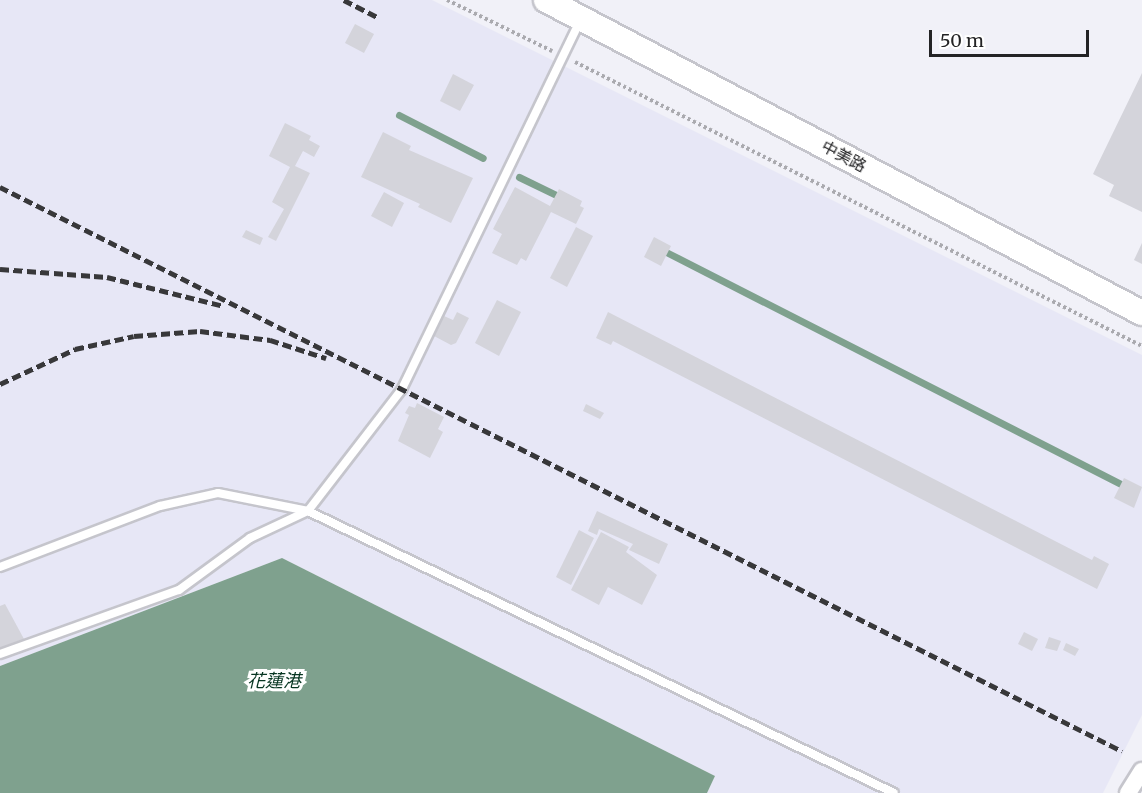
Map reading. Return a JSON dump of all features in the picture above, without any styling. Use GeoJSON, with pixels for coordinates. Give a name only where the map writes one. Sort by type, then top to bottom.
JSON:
{"type":"FeatureCollection","features":[{"type":"Feature","properties":{"kind":"main road","name":"中美路"},"geometry":{"type":"LineString","coordinates":[[546,0],[1142,313]]}},
{"type":"Feature","properties":{"kind":"street"},"geometry":{"type":"LineString","coordinates":[[1128,793],[1142,771]]}},
{"type":"Feature","properties":{"kind":"lane"},"geometry":{"type":"LineString","coordinates":[[0,654],[178,590],[250,538],[308,512],[402,389],[582,18]]}},
{"type":"Feature","properties":{"kind":"lane"},"geometry":{"type":"LineString","coordinates":[[0,567],[160,506],[218,493],[308,512],[894,793]]}},
{"type":"Feature","properties":{"kind":"path"},"geometry":{"type":"LineString","coordinates":[[447,0],[1142,346]]}},
{"type":"Feature","properties":{"kind":"shaded area"},"geometry":{"type":"Polygon","coordinates":[[[0,0],[432,0],[1142,355],[1142,715],[1103,793],[707,793],[715,776],[282,558],[0,666],[0,0]]]}},
{"type":"Feature","properties":{"kind":"water","name":"花蓮港"},"geometry":{"type":"Polygon","coordinates":[[[282,558],[715,776],[707,793],[0,793],[0,666],[282,558]]]}},
{"type":"Feature","properties":{"kind":"building"},"geometry":{"type":"Polygon","coordinates":[[[355,24],[374,34],[364,53],[345,43],[355,24]]]}},
{"type":"Feature","properties":{"kind":"building"},"geometry":{"type":"Polygon","coordinates":[[[1142,73],[1142,212],[1109,196],[1114,185],[1093,174],[1142,73]]]}},
{"type":"Feature","properties":{"kind":"building"},"geometry":{"type":"Polygon","coordinates":[[[453,74],[474,85],[460,111],[440,101],[453,74]]]}},
{"type":"Feature","properties":{"kind":"building"},"geometry":{"type":"Polygon","coordinates":[[[285,123],[311,136],[309,140],[320,146],[314,157],[303,151],[295,166],[310,173],[276,241],[268,237],[284,209],[272,202],[290,167],[269,156],[285,123]]]}},
{"type":"Feature","properties":{"kind":"building"},"geometry":{"type":"Polygon","coordinates":[[[383,132],[411,146],[409,150],[473,178],[451,223],[418,207],[420,204],[361,177],[383,132]]]}},
{"type":"Feature","properties":{"kind":"building"},"geometry":{"type":"Polygon","coordinates":[[[515,187],[550,206],[559,189],[582,201],[580,206],[584,208],[576,224],[551,212],[526,261],[521,258],[517,265],[492,253],[502,234],[493,229],[515,187]]]}},
{"type":"Feature","properties":{"kind":"building"},"geometry":{"type":"Polygon","coordinates":[[[384,192],[404,203],[392,227],[371,216],[384,192]]]}},
{"type":"Feature","properties":{"kind":"building"},"geometry":{"type":"Polygon","coordinates":[[[576,227],[593,236],[567,287],[550,278],[576,227]]]}},
{"type":"Feature","properties":{"kind":"building"},"geometry":{"type":"Polygon","coordinates":[[[246,230],[263,238],[260,245],[242,237],[246,230]]]}},
{"type":"Feature","properties":{"kind":"building"},"geometry":{"type":"Polygon","coordinates":[[[654,237],[671,246],[661,266],[644,257],[654,237]]]}},
{"type":"Feature","properties":{"kind":"building"},"geometry":{"type":"Polygon","coordinates":[[[1142,243],[1142,264],[1134,260],[1142,243]]]}},
{"type":"Feature","properties":{"kind":"building"},"geometry":{"type":"Polygon","coordinates":[[[497,300],[521,312],[499,356],[475,343],[497,300]]]}},
{"type":"Feature","properties":{"kind":"building"},"geometry":{"type":"Polygon","coordinates":[[[457,312],[469,318],[456,343],[451,345],[434,336],[444,316],[453,320],[457,312]]]}},
{"type":"Feature","properties":{"kind":"building"},"geometry":{"type":"Polygon","coordinates":[[[608,312],[1092,560],[1094,556],[1109,564],[1097,589],[613,341],[611,345],[596,338],[608,312]]]}},
{"type":"Feature","properties":{"kind":"building"},"geometry":{"type":"Polygon","coordinates":[[[417,403],[444,417],[438,429],[443,432],[430,458],[398,441],[409,415],[405,413],[409,406],[415,408],[417,403]]]}},
{"type":"Feature","properties":{"kind":"building"},"geometry":{"type":"Polygon","coordinates":[[[586,404],[604,413],[600,419],[583,411],[586,404]]]}},
{"type":"Feature","properties":{"kind":"building"},"geometry":{"type":"Polygon","coordinates":[[[1124,478],[1142,487],[1134,508],[1114,498],[1124,478]]]}},
{"type":"Feature","properties":{"kind":"building"},"geometry":{"type":"Polygon","coordinates":[[[597,511],[668,544],[659,564],[629,550],[633,544],[599,529],[597,535],[588,531],[597,511]]]}},
{"type":"Feature","properties":{"kind":"building"},"geometry":{"type":"Polygon","coordinates":[[[579,530],[594,538],[571,585],[556,577],[579,530]]]}},
{"type":"Feature","properties":{"kind":"building"},"geometry":{"type":"Polygon","coordinates":[[[601,532],[629,547],[626,552],[657,575],[642,605],[608,587],[599,605],[571,590],[601,532]]]}},
{"type":"Feature","properties":{"kind":"building"},"geometry":{"type":"Polygon","coordinates":[[[5,604],[24,639],[0,648],[0,606],[5,604]]]}},
{"type":"Feature","properties":{"kind":"building"},"geometry":{"type":"Polygon","coordinates":[[[1024,632],[1038,639],[1032,651],[1018,644],[1024,632]]]}},
{"type":"Feature","properties":{"kind":"building"},"geometry":{"type":"Polygon","coordinates":[[[1049,637],[1061,641],[1057,651],[1045,648],[1049,637]]]}},
{"type":"Feature","properties":{"kind":"building"},"geometry":{"type":"Polygon","coordinates":[[[1066,643],[1079,649],[1075,656],[1063,650],[1066,643]]]}},
{"type":"Feature","properties":{"kind":"waterway"},"geometry":{"type":"LineString","coordinates":[[399,115],[483,158]]}},
{"type":"Feature","properties":{"kind":"waterway"},"geometry":{"type":"LineString","coordinates":[[519,177],[556,195]]}},
{"type":"Feature","properties":{"kind":"waterway"},"geometry":{"type":"LineString","coordinates":[[668,253],[1121,484]]}},
{"type":"Feature","properties":{"kind":"railway"},"geometry":{"type":"LineString","coordinates":[[344,0],[378,17]]}},
{"type":"Feature","properties":{"kind":"railway"},"geometry":{"type":"LineString","coordinates":[[0,187],[1122,751]]}},
{"type":"Feature","properties":{"kind":"railway"},"geometry":{"type":"LineString","coordinates":[[0,269],[107,277],[224,306]]}},
{"type":"Feature","properties":{"kind":"railway"},"geometry":{"type":"LineString","coordinates":[[0,384],[75,349],[134,336],[200,331],[270,340],[326,358]]}}]}
